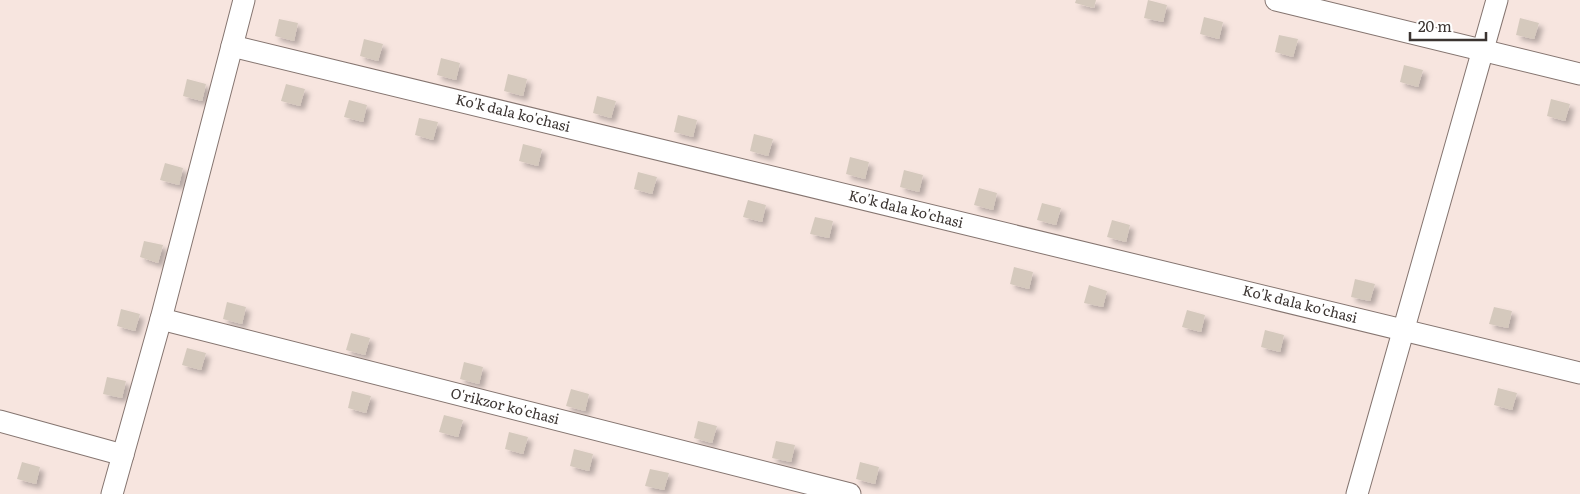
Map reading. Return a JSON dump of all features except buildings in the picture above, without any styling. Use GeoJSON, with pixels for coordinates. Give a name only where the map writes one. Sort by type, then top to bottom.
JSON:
{"type":"FeatureCollection","features":[{"type":"Feature","properties":{"kind":"street"},"geometry":{"type":"LineString","coordinates":[[112,494],[161,319],[244,0]]}},
{"type":"Feature","properties":{"kind":"street"},"geometry":{"type":"LineString","coordinates":[[1276,0],[1580,74]]}},
{"type":"Feature","properties":{"kind":"street"},"geometry":{"type":"LineString","coordinates":[[1357,494],[1497,0]]}},
{"type":"Feature","properties":{"kind":"street","name":"Ko'k dala ko'chasi"},"geometry":{"type":"LineString","coordinates":[[232,46],[1580,373]]}},
{"type":"Feature","properties":{"kind":"street","name":"O'rikzor ko'chasi"},"geometry":{"type":"LineString","coordinates":[[161,319],[850,494]]}},
{"type":"Feature","properties":{"kind":"street"},"geometry":{"type":"LineString","coordinates":[[0,421],[123,455]]}}]}
